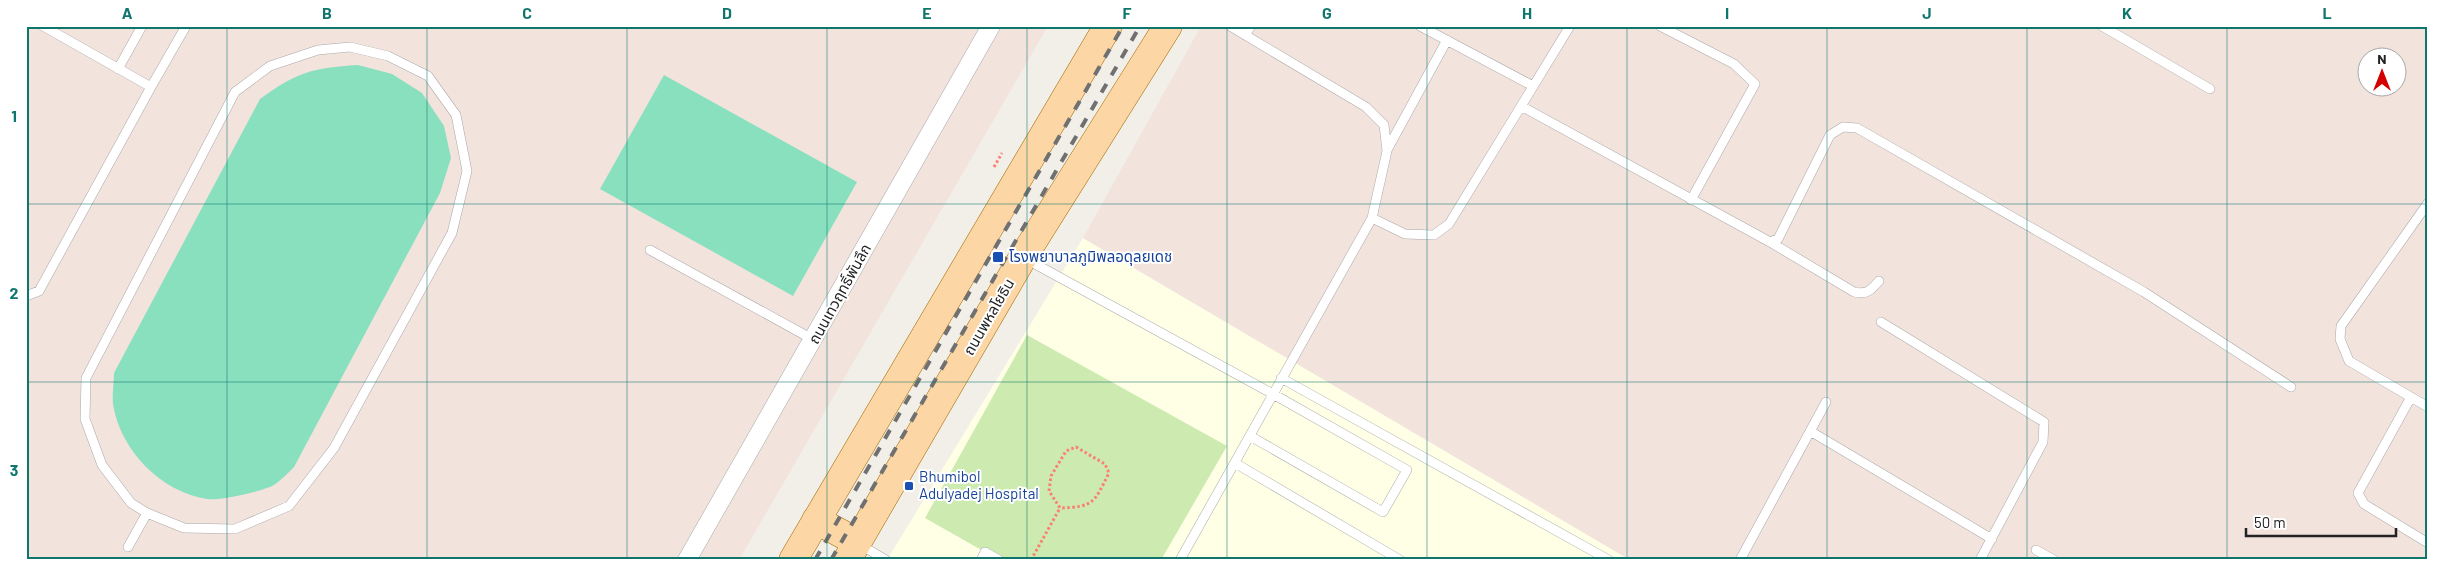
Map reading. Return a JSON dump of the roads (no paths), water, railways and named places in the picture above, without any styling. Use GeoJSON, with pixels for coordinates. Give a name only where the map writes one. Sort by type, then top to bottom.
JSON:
{"type":"FeatureCollection","features":[{"type":"Feature","properties":{"kind":"main road"},"geometry":{"type":"LineString","coordinates":[[793,560],[1108,26]]}},
{"type":"Feature","properties":{"kind":"main road","name":"ถนนพหลโยธิน"},"geometry":{"type":"LineString","coordinates":[[852,551],[1023,257],[1168,26]]}},
{"type":"Feature","properties":{"kind":"main road"},"geometry":{"type":"LineString","coordinates":[[816,520],[852,551]]}},
{"type":"Feature","properties":{"kind":"street","name":"ถนนเทวฤทธิ์พันลึก"},"geometry":{"type":"LineString","coordinates":[[687,560],[814,340],[990,26]]}},
{"type":"Feature","properties":{"kind":"lane"},"geometry":{"type":"LineString","coordinates":[[43,26],[151,87]]}},
{"type":"Feature","properties":{"kind":"lane"},"geometry":{"type":"LineString","coordinates":[[118,69],[142,26]]}},
{"type":"Feature","properties":{"kind":"lane"},"geometry":{"type":"LineString","coordinates":[[26,296],[39,290],[186,26]]}},
{"type":"Feature","properties":{"kind":"lane"},"geometry":{"type":"LineString","coordinates":[[1230,26],[1366,107],[1384,125],[1387,151]]}},
{"type":"Feature","properties":{"kind":"lane"},"geometry":{"type":"LineString","coordinates":[[1245,35],[1251,26]]}},
{"type":"Feature","properties":{"kind":"lane"},"geometry":{"type":"LineString","coordinates":[[1420,26],[1533,86]]}},
{"type":"Feature","properties":{"kind":"lane"},"geometry":{"type":"LineString","coordinates":[[1372,218],[1405,234],[1434,234],[1449,224],[1570,26]]}},
{"type":"Feature","properties":{"kind":"lane"},"geometry":{"type":"LineString","coordinates":[[1660,26],[1734,64],[1755,84],[1691,200]]}},
{"type":"Feature","properties":{"kind":"lane"},"geometry":{"type":"LineString","coordinates":[[2102,26],[2210,89]]}},
{"type":"Feature","properties":{"kind":"lane"},"geometry":{"type":"LineString","coordinates":[[1180,560],[1372,218],[1387,151],[1447,40]]}},
{"type":"Feature","properties":{"kind":"lane"},"geometry":{"type":"LineString","coordinates":[[350,47],[388,56],[428,76],[456,115],[467,172],[452,232],[334,448],[289,506],[236,529],[184,528],[147,514],[132,503],[102,465],[85,419],[86,378],[236,92],[270,66],[318,50],[350,47]]}},
{"type":"Feature","properties":{"kind":"lane"},"geometry":{"type":"LineString","coordinates":[[1521,106],[1770,242],[1854,292],[1864,294],[1871,290],[1879,281]]}},
{"type":"Feature","properties":{"kind":"lane"},"geometry":{"type":"LineString","coordinates":[[1770,242],[1778,239],[1830,135],[1843,127],[1857,128],[2144,292],[2291,387]]}},
{"type":"Feature","properties":{"kind":"lane"},"geometry":{"type":"LineString","coordinates":[[2428,203],[2341,326],[2340,339],[2349,360],[2428,407]]}},
{"type":"Feature","properties":{"kind":"lane"},"geometry":{"type":"LineString","coordinates":[[650,250],[814,340]]}},
{"type":"Feature","properties":{"kind":"lane"},"geometry":{"type":"LineString","coordinates":[[1023,257],[1407,470],[1383,512],[1250,436]]}},
{"type":"Feature","properties":{"kind":"lane"},"geometry":{"type":"LineString","coordinates":[[1881,322],[2044,422],[2043,442],[1980,560]]}},
{"type":"Feature","properties":{"kind":"lane"},"geometry":{"type":"LineString","coordinates":[[1281,378],[1447,472],[1609,560]]}},
{"type":"Feature","properties":{"kind":"lane"},"geometry":{"type":"LineString","coordinates":[[2411,397],[2358,493],[2364,504],[2428,543]]}},
{"type":"Feature","properties":{"kind":"lane"},"geometry":{"type":"LineString","coordinates":[[1740,560],[1826,402]]}},
{"type":"Feature","properties":{"kind":"lane"},"geometry":{"type":"LineString","coordinates":[[1810,431],[1992,539]]}},
{"type":"Feature","properties":{"kind":"lane"},"geometry":{"type":"LineString","coordinates":[[1235,463],[1400,560]]}},
{"type":"Feature","properties":{"kind":"lane"},"geometry":{"type":"LineString","coordinates":[[128,547],[147,514]]}},
{"type":"Feature","properties":{"kind":"lane"},"geometry":{"type":"LineString","coordinates":[[2036,550],[2054,560]]}},
{"type":"Feature","properties":{"kind":"lane"},"geometry":{"type":"LineString","coordinates":[[852,551],[886,560]]}},
{"type":"Feature","properties":{"kind":"lane"},"geometry":{"type":"LineString","coordinates":[[980,560],[986,552],[999,560]]}},
{"type":"Feature","properties":{"kind":"railway"},"geometry":{"type":"LineString","coordinates":[[815,560],[1123,26]]}},
{"type":"Feature","properties":{"kind":"railway"},"geometry":{"type":"LineString","coordinates":[[831,560],[1140,26]]}},
{"type":"Feature","properties":{"kind":"place","name":"โรงพยาบาลภูมิพลอดุลยเดช"},"geometry":{"type":"Point","coordinates":[998,257]}},
{"type":"Feature","properties":{"kind":"place","name":"Bhumibol Adulyadej Hospital"},"geometry":{"type":"Point","coordinates":[909,486]}}]}
